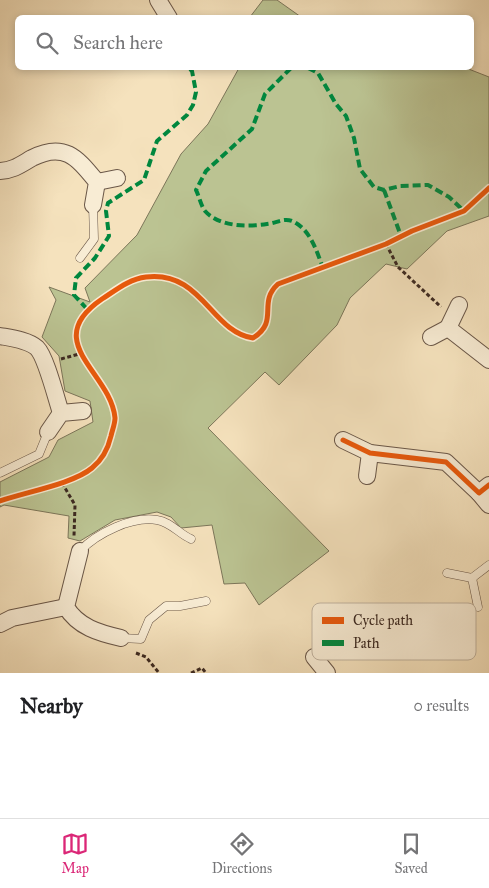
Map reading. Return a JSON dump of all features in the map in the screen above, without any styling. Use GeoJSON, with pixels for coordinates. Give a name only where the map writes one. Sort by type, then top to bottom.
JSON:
{"type":"FeatureCollection","features":[{"type":"Feature","properties":{"kind":"street"},"geometry":{"type":"LineString","coordinates":[[158,0],[167,15]]}},
{"type":"Feature","properties":{"kind":"street"},"geometry":{"type":"LineString","coordinates":[[0,171],[13,170],[48,152],[63,153],[77,158],[96,182],[93,205]]}},
{"type":"Feature","properties":{"kind":"street"},"geometry":{"type":"LineString","coordinates":[[96,182],[117,178]]}},
{"type":"Feature","properties":{"kind":"street"},"geometry":{"type":"LineString","coordinates":[[430,337],[453,316],[489,360]]}},
{"type":"Feature","properties":{"kind":"street"},"geometry":{"type":"LineString","coordinates":[[0,336],[20,340],[37,347],[46,363],[48,376],[61,413]]}},
{"type":"Feature","properties":{"kind":"street"},"geometry":{"type":"LineString","coordinates":[[61,413],[82,411]]}},
{"type":"Feature","properties":{"kind":"street"},"geometry":{"type":"LineString","coordinates":[[48,432],[61,413]]}},
{"type":"Feature","properties":{"kind":"street"},"geometry":{"type":"LineString","coordinates":[[342,440],[370,453],[446,462],[486,495]]}},
{"type":"Feature","properties":{"kind":"street"},"geometry":{"type":"LineString","coordinates":[[368,476],[370,453]]}},
{"type":"Feature","properties":{"kind":"street"},"geometry":{"type":"LineString","coordinates":[[80,551],[66,607],[74,620],[102,634],[121,638]]}},
{"type":"Feature","properties":{"kind":"street"},"geometry":{"type":"LineString","coordinates":[[0,624],[12,618],[66,607]]}},
{"type":"Feature","properties":{"kind":"street"},"geometry":{"type":"LineString","coordinates":[[316,660],[326,673]]}},
{"type":"Feature","properties":{"kind":"lane"},"geometry":{"type":"LineString","coordinates":[[80,258],[94,239],[93,205]]}},
{"type":"Feature","properties":{"kind":"lane"},"geometry":{"type":"LineString","coordinates":[[0,473],[39,454],[48,432]]}},
{"type":"Feature","properties":{"kind":"lane"},"geometry":{"type":"LineString","coordinates":[[80,551],[92,538],[117,526],[146,520],[158,520],[171,525],[180,534],[190,539]]}},
{"type":"Feature","properties":{"kind":"lane"},"geometry":{"type":"LineString","coordinates":[[447,573],[472,578],[489,565]]}},
{"type":"Feature","properties":{"kind":"lane"},"geometry":{"type":"LineString","coordinates":[[472,578],[478,607]]}},
{"type":"Feature","properties":{"kind":"lane"},"geometry":{"type":"LineString","coordinates":[[121,638],[141,640],[149,620],[166,606],[180,606],[206,601]]}},
{"type":"Feature","properties":{"kind":"path"},"geometry":{"type":"LineString","coordinates":[[386,244],[398,267],[437,304],[453,316]]}},
{"type":"Feature","properties":{"kind":"path"},"geometry":{"type":"LineString","coordinates":[[62,483],[75,505],[73,545],[80,551]]}},
{"type":"Feature","properties":{"kind":"path"},"geometry":{"type":"LineString","coordinates":[[121,638],[125,649],[146,657],[159,673]]}},
{"type":"Feature","properties":{"kind":"path"},"geometry":{"type":"LineString","coordinates":[[191,673],[202,668],[206,673]]}},
{"type":"Feature","properties":{"kind":"green space"},"geometry":{"type":"Polygon","coordinates":[[[263,0],[277,0],[298,15],[252,15],[263,0]]]}},
{"type":"Feature","properties":{"kind":"green space"},"geometry":{"type":"Polygon","coordinates":[[[238,70],[471,70],[489,77],[489,216],[447,231],[407,269],[386,264],[350,298],[337,325],[279,385],[265,372],[208,428],[329,551],[259,605],[245,583],[224,584],[212,525],[181,528],[171,517],[157,512],[115,520],[80,541],[68,538],[69,516],[4,505],[0,507],[0,482],[49,457],[58,440],[93,422],[90,401],[65,391],[59,356],[42,337],[56,300],[49,287],[90,302],[85,288],[137,235],[181,154],[208,124],[238,70]]]}},
{"type":"Feature","properties":{"kind":"marked path"},"geometry":{"type":"LineString","coordinates":[[87,309],[74,295],[76,278],[95,258],[109,236],[106,211],[108,203],[144,180],[157,141],[187,115],[193,105],[196,92],[191,70]]}},
{"type":"Feature","properties":{"kind":"marked path"},"geometry":{"type":"LineString","coordinates":[[289,70],[265,94],[252,129],[206,171],[196,190],[205,211],[226,223],[251,225],[285,220],[296,223],[310,237],[323,268]]}},
{"type":"Feature","properties":{"kind":"marked path"},"geometry":{"type":"LineString","coordinates":[[312,70],[318,73],[336,104],[346,116],[354,138],[360,169],[374,187],[384,190],[400,186],[428,185],[449,197],[464,211]]}},
{"type":"Feature","properties":{"kind":"marked path"},"geometry":{"type":"LineString","coordinates":[[384,190],[401,236]]}},
{"type":"Feature","properties":{"kind":"cycle path"},"geometry":{"type":"LineString","coordinates":[[0,501],[73,479],[92,468],[104,454],[110,441],[115,418],[111,401],[83,357],[77,343],[77,329],[84,315],[102,299],[128,282],[146,277],[165,277],[180,283],[193,292],[226,325],[239,333],[253,338],[261,332],[265,325],[269,298],[278,284],[386,244],[412,231],[464,211],[489,188]]}},
{"type":"Feature","properties":{"kind":"cycle path"},"geometry":{"type":"LineString","coordinates":[[343,440],[370,453],[446,462],[479,493],[489,485]]}}]}
